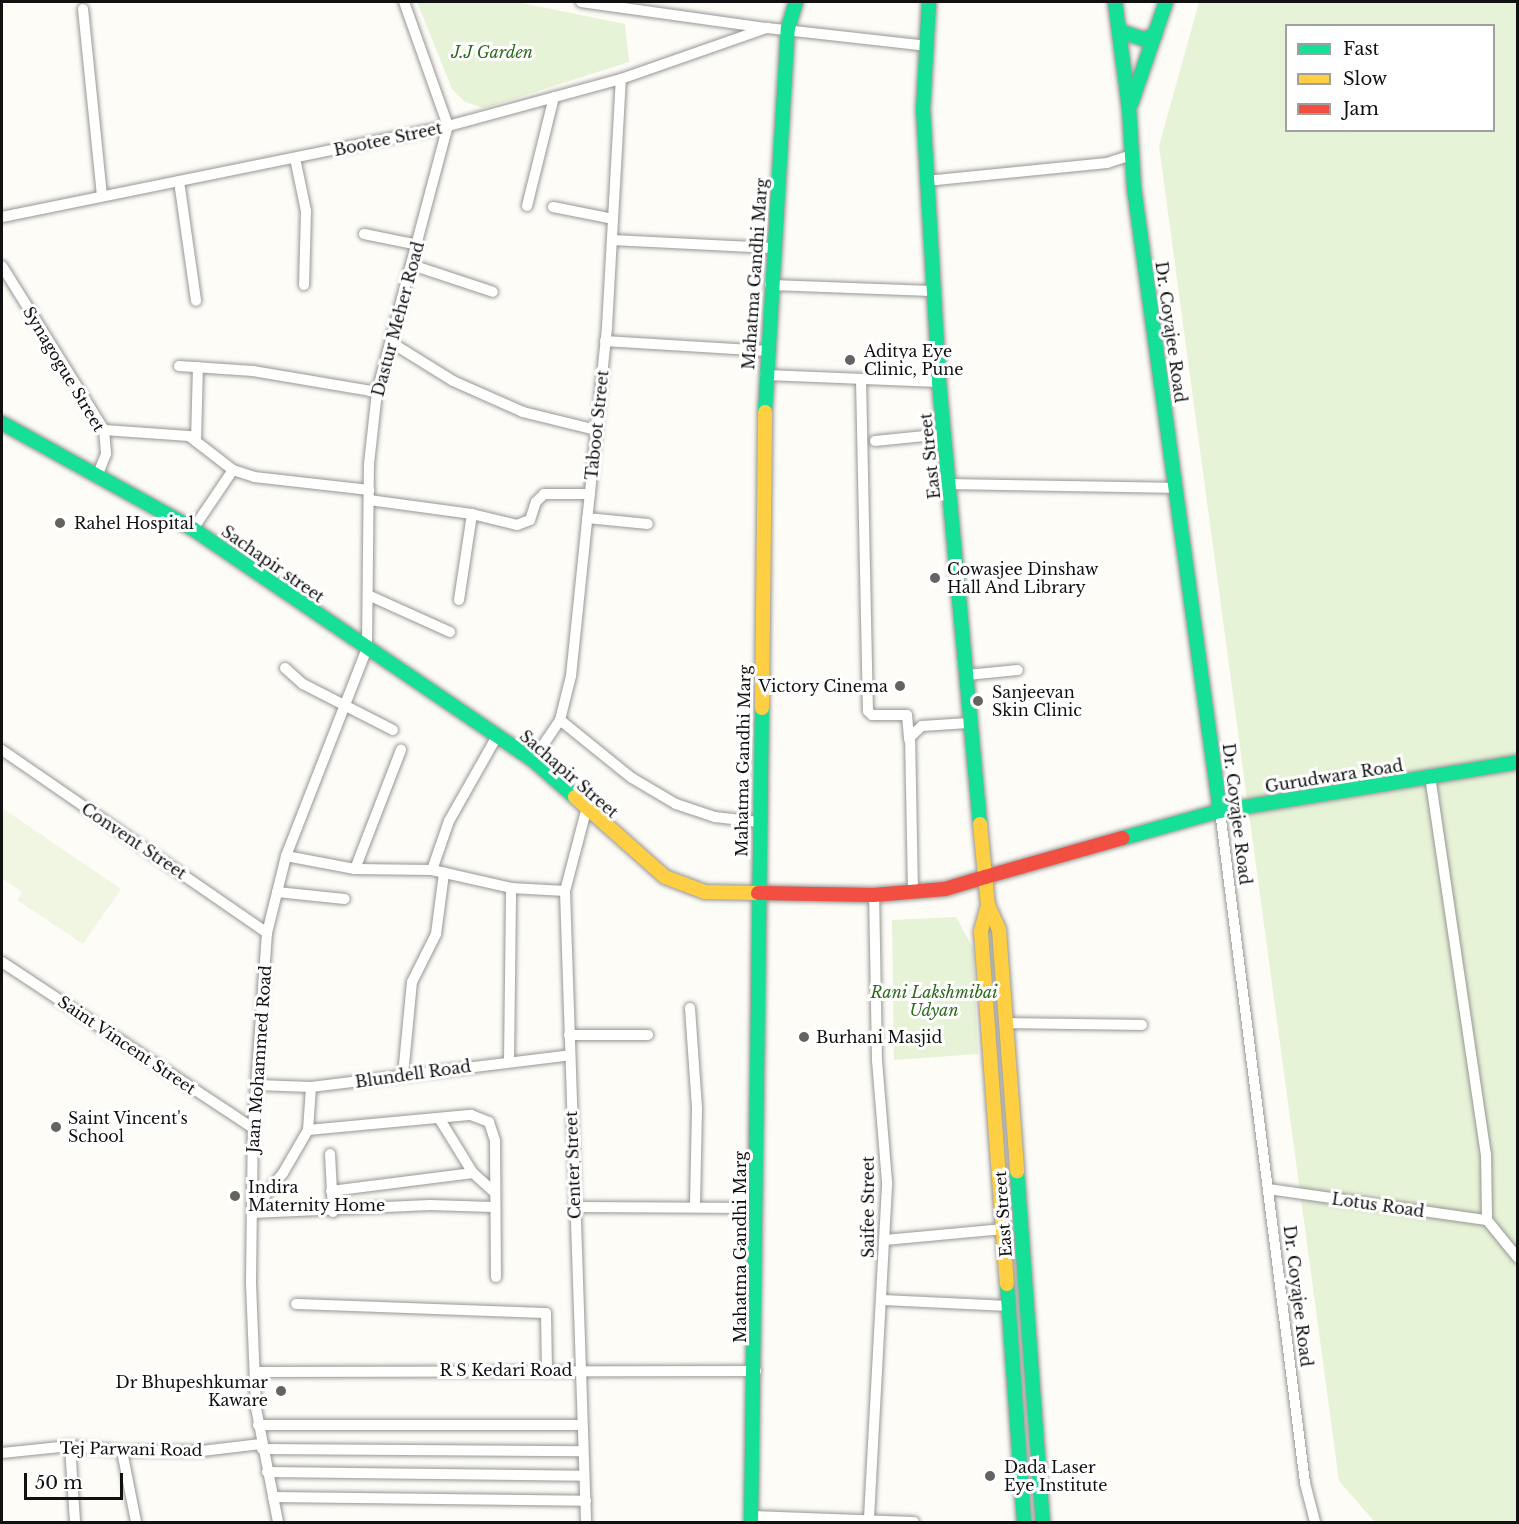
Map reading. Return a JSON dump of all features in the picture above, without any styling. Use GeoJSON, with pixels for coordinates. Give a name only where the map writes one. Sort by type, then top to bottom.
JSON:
{"type":"FeatureCollection","features":[{"type":"Feature","properties":{"kind":"main road","name":"Mahatma Gandhi Marg"},"geometry":{"type":"LineString","coordinates":[[751,1519],[756,1371],[758,893],[765,375],[788,28],[796,2]]}},
{"type":"Feature","properties":{"kind":"main road","name":"East Street"},"geometry":{"type":"LineString","coordinates":[[929,2],[923,109],[939,382],[951,484],[967,675],[968,723],[988,905],[999,930],[1043,1522]]}},
{"type":"Feature","properties":{"kind":"main road","name":"Dr. Coyajee Road"},"geometry":{"type":"LineString","coordinates":[[1115,2],[1129,108],[1131,155],[1220,811]]}},
{"type":"Feature","properties":{"kind":"main road"},"geometry":{"type":"LineString","coordinates":[[1129,108],[1166,2]]}},
{"type":"Feature","properties":{"kind":"main road"},"geometry":{"type":"LineString","coordinates":[[1119,31],[1144,39],[1155,35]]}},
{"type":"Feature","properties":{"kind":"main road","name":"Sachapir street"},"geometry":{"type":"LineString","coordinates":[[2,423],[193,529],[367,648]]}},
{"type":"Feature","properties":{"kind":"main road","name":"Sachapir Street"},"geometry":{"type":"LineString","coordinates":[[367,648],[533,760],[586,811],[665,877],[705,892],[758,893]]}},
{"type":"Feature","properties":{"kind":"main road","name":"Gurudwara Road"},"geometry":{"type":"LineString","coordinates":[[985,877],[1220,811],[1518,762]]}},
{"type":"Feature","properties":{"kind":"main road"},"geometry":{"type":"LineString","coordinates":[[758,893],[874,895],[945,889],[985,877]]}},
{"type":"Feature","properties":{"kind":"main road","name":"East Street"},"geometry":{"type":"LineString","coordinates":[[988,905],[981,932],[1024,1522]]}},
{"type":"Feature","properties":{"kind":"street"},"geometry":{"type":"LineString","coordinates":[[404,2],[448,126]]}},
{"type":"Feature","properties":{"kind":"street"},"geometry":{"type":"LineString","coordinates":[[581,2],[767,28],[788,28],[928,46]]}},
{"type":"Feature","properties":{"kind":"street"},"geometry":{"type":"LineString","coordinates":[[83,9],[102,195]]}},
{"type":"Feature","properties":{"kind":"street","name":"Bootee Street"},"geometry":{"type":"LineString","coordinates":[[2,217],[448,126],[621,78],[767,28]]}},
{"type":"Feature","properties":{"kind":"street","name":"Taboot Street"},"geometry":{"type":"LineString","coordinates":[[533,760],[560,720],[571,676],[605,341],[621,78]]}},
{"type":"Feature","properties":{"kind":"street"},"geometry":{"type":"LineString","coordinates":[[527,206],[554,97]]}},
{"type":"Feature","properties":{"kind":"street","name":"Dastur Meher Road"},"geometry":{"type":"LineString","coordinates":[[367,648],[369,495],[377,392],[392,343],[448,126]]}},
{"type":"Feature","properties":{"kind":"street"},"geometry":{"type":"LineString","coordinates":[[926,181],[1107,163],[1131,155]]}},
{"type":"Feature","properties":{"kind":"street"},"geometry":{"type":"LineString","coordinates":[[295,158],[306,212],[304,285]]}},
{"type":"Feature","properties":{"kind":"street"},"geometry":{"type":"LineString","coordinates":[[179,181],[196,301]]}},
{"type":"Feature","properties":{"kind":"street"},"geometry":{"type":"LineString","coordinates":[[553,207],[613,219]]}},
{"type":"Feature","properties":{"kind":"street"},"geometry":{"type":"LineString","coordinates":[[364,234],[418,245]]}},
{"type":"Feature","properties":{"kind":"street"},"geometry":{"type":"LineString","coordinates":[[612,240],[772,248]]}},
{"type":"Feature","properties":{"kind":"street"},"geometry":{"type":"LineString","coordinates":[[412,265],[493,292]]}},
{"type":"Feature","properties":{"kind":"street","name":"Synagogue Street"},"geometry":{"type":"LineString","coordinates":[[2,266],[104,429],[106,454],[97,476]]}},
{"type":"Feature","properties":{"kind":"street"},"geometry":{"type":"LineString","coordinates":[[770,285],[933,291]]}},
{"type":"Feature","properties":{"kind":"street"},"geometry":{"type":"LineString","coordinates":[[605,341],[766,351]]}},
{"type":"Feature","properties":{"kind":"street"},"geometry":{"type":"LineString","coordinates":[[392,343],[453,381],[523,412],[596,430]]}},
{"type":"Feature","properties":{"kind":"street"},"geometry":{"type":"LineString","coordinates":[[179,366],[253,371],[377,392]]}},
{"type":"Feature","properties":{"kind":"street"},"geometry":{"type":"LineString","coordinates":[[196,441],[198,367]]}},
{"type":"Feature","properties":{"kind":"street"},"geometry":{"type":"LineString","coordinates":[[765,375],[939,382]]}},
{"type":"Feature","properties":{"kind":"street"},"geometry":{"type":"LineString","coordinates":[[861,379],[867,711],[872,715],[907,716],[913,891]]}},
{"type":"Feature","properties":{"kind":"street"},"geometry":{"type":"LineString","coordinates":[[104,429],[189,436],[233,471],[254,477],[369,495],[526,524],[536,502],[544,494],[590,494]]}},
{"type":"Feature","properties":{"kind":"street"},"geometry":{"type":"LineString","coordinates":[[875,441],[945,434]]}},
{"type":"Feature","properties":{"kind":"street"},"geometry":{"type":"LineString","coordinates":[[193,529],[233,471]]}},
{"type":"Feature","properties":{"kind":"street"},"geometry":{"type":"LineString","coordinates":[[951,484],[1177,488]]}},
{"type":"Feature","properties":{"kind":"street"},"geometry":{"type":"LineString","coordinates":[[459,600],[472,514]]}},
{"type":"Feature","properties":{"kind":"street"},"geometry":{"type":"LineString","coordinates":[[587,518],[648,524]]}},
{"type":"Feature","properties":{"kind":"street"},"geometry":{"type":"LineString","coordinates":[[368,595],[450,632]]}},
{"type":"Feature","properties":{"kind":"street","name":"Jaan Mohammed Road"},"geometry":{"type":"LineString","coordinates":[[278,1522],[258,1425],[252,1213],[253,1128],[267,933],[286,856],[367,648]]}},
{"type":"Feature","properties":{"kind":"street"},"geometry":{"type":"LineString","coordinates":[[285,668],[303,684],[393,730]]}},
{"type":"Feature","properties":{"kind":"street"},"geometry":{"type":"LineString","coordinates":[[967,675],[1018,670]]}},
{"type":"Feature","properties":{"kind":"street"},"geometry":{"type":"LineString","coordinates":[[560,720],[632,778],[676,804],[715,817],[759,822]]}},
{"type":"Feature","properties":{"kind":"street"},"geometry":{"type":"LineString","coordinates":[[909,740],[914,730],[922,726],[968,723]]}},
{"type":"Feature","properties":{"kind":"street","name":"Sachapir Street"},"geometry":{"type":"LineString","coordinates":[[432,870],[453,813],[497,736]]}},
{"type":"Feature","properties":{"kind":"street","name":"Convent Street"},"geometry":{"type":"LineString","coordinates":[[2,750],[267,933]]}},
{"type":"Feature","properties":{"kind":"street"},"geometry":{"type":"LineString","coordinates":[[355,869],[401,750]]}},
{"type":"Feature","properties":{"kind":"street"},"geometry":{"type":"LineString","coordinates":[[1430,776],[1486,1154],[1487,1220],[1518,1258]]}},
{"type":"Feature","properties":{"kind":"street","name":"Center Street"},"geometry":{"type":"LineString","coordinates":[[586,811],[565,891],[586,1522]]}},
{"type":"Feature","properties":{"kind":"street","name":"Dr. Coyajee Road"},"geometry":{"type":"LineString","coordinates":[[1220,811],[1305,1483],[1315,1522]]}},
{"type":"Feature","properties":{"kind":"street"},"geometry":{"type":"LineString","coordinates":[[286,856],[355,869],[432,870],[511,888],[565,891]]}},
{"type":"Feature","properties":{"kind":"street"},"geometry":{"type":"LineString","coordinates":[[403,1075],[412,982],[436,934],[444,873]]}},
{"type":"Feature","properties":{"kind":"street"},"geometry":{"type":"LineString","coordinates":[[509,1061],[511,888]]}},
{"type":"Feature","properties":{"kind":"street"},"geometry":{"type":"LineString","coordinates":[[277,892],[345,900]]}},
{"type":"Feature","properties":{"kind":"street","name":"Saifee Street"},"geometry":{"type":"LineString","coordinates":[[869,1518],[872,1420],[883,1300],[887,1182],[877,1061],[874,895]]}},
{"type":"Feature","properties":{"kind":"street","name":"Saint Vincent Street"},"geometry":{"type":"LineString","coordinates":[[2,962],[253,1128]]}},
{"type":"Feature","properties":{"kind":"street"},"geometry":{"type":"LineString","coordinates":[[690,1008],[697,1109],[695,1207]]}},
{"type":"Feature","properties":{"kind":"street"},"geometry":{"type":"LineString","coordinates":[[1005,1023],[1142,1025]]}},
{"type":"Feature","properties":{"kind":"street"},"geometry":{"type":"LineString","coordinates":[[569,1035],[648,1035]]}},
{"type":"Feature","properties":{"kind":"street","name":"Blundell Road"},"geometry":{"type":"LineString","coordinates":[[257,1085],[311,1087],[570,1055]]}},
{"type":"Feature","properties":{"kind":"street"},"geometry":{"type":"LineString","coordinates":[[252,1213],[283,1173],[308,1130],[311,1087]]}},
{"type":"Feature","properties":{"kind":"street"},"geometry":{"type":"LineString","coordinates":[[308,1130],[471,1115],[489,1122],[495,1141],[493,1207],[496,1277]]}},
{"type":"Feature","properties":{"kind":"street"},"geometry":{"type":"LineString","coordinates":[[439,1118],[473,1173],[493,1191]]}},
{"type":"Feature","properties":{"kind":"street"},"geometry":{"type":"LineString","coordinates":[[330,1154],[333,1212]]}},
{"type":"Feature","properties":{"kind":"street"},"geometry":{"type":"LineString","coordinates":[[331,1191],[473,1173]]}},
{"type":"Feature","properties":{"kind":"street","name":"Lotus Road"},"geometry":{"type":"LineString","coordinates":[[1268,1189],[1487,1220]]}},
{"type":"Feature","properties":{"kind":"street"},"geometry":{"type":"LineString","coordinates":[[252,1213],[333,1212],[430,1205],[493,1207]]}},
{"type":"Feature","properties":{"kind":"street"},"geometry":{"type":"LineString","coordinates":[[574,1207],[756,1208]]}},
{"type":"Feature","properties":{"kind":"street"},"geometry":{"type":"LineString","coordinates":[[885,1240],[1003,1229]]}},
{"type":"Feature","properties":{"kind":"street"},"geometry":{"type":"LineString","coordinates":[[883,1300],[1009,1305]]}},
{"type":"Feature","properties":{"kind":"street"},"geometry":{"type":"LineString","coordinates":[[296,1304],[546,1312],[547,1370]]}},
{"type":"Feature","properties":{"kind":"street","name":"R S Kedari Road"},"geometry":{"type":"LineString","coordinates":[[255,1372],[756,1371]]}},
{"type":"Feature","properties":{"kind":"street"},"geometry":{"type":"LineString","coordinates":[[258,1425],[582,1425]]}},
{"type":"Feature","properties":{"kind":"street"},"geometry":{"type":"LineString","coordinates":[[70,1446],[75,1522]]}},
{"type":"Feature","properties":{"kind":"street","name":"Tej Parwani Road"},"geometry":{"type":"LineString","coordinates":[[2,1453],[70,1446],[122,1451],[202,1451],[262,1447],[584,1451]]}},
{"type":"Feature","properties":{"kind":"street"},"geometry":{"type":"LineString","coordinates":[[122,1451],[136,1522]]}},
{"type":"Feature","properties":{"kind":"street"},"geometry":{"type":"LineString","coordinates":[[267,1472],[585,1476]]}},
{"type":"Feature","properties":{"kind":"street"},"geometry":{"type":"LineString","coordinates":[[273,1497],[586,1501]]}},
{"type":"Feature","properties":{"kind":"street"},"geometry":{"type":"LineString","coordinates":[[751,1519],[869,1518],[914,1522]]}},
{"type":"Feature","properties":{"kind":"green space","name":"J.J Garden"},"geometry":{"type":"Polygon","coordinates":[[[417,2],[517,2],[625,24],[629,62],[484,108],[465,102],[452,89],[417,2]]]}},
{"type":"Feature","properties":{"kind":"green space"},"geometry":{"type":"Polygon","coordinates":[[[1199,2],[1517,2],[1517,1522],[1375,1522],[1339,1481],[1159,146],[1199,2]]]}},
{"type":"Feature","properties":{"kind":"green space"},"geometry":{"type":"Polygon","coordinates":[[[2,808],[121,889],[83,944],[17,900],[22,892],[2,878],[2,808]]]}},
{"type":"Feature","properties":{"kind":"green space","name":"Rani Lakshmibai Udyan"},"geometry":{"type":"Polygon","coordinates":[[[956,917],[973,948],[978,1054],[894,1060],[892,920],[956,917]]]}},
{"type":"Feature","properties":{"kind":"traffic: fast"},"geometry":{"type":"LineString","coordinates":[[765,412],[788,28],[796,2]]}},
{"type":"Feature","properties":{"kind":"traffic: fast"},"geometry":{"type":"LineString","coordinates":[[929,2],[923,109],[939,382],[980,824]]}},
{"type":"Feature","properties":{"kind":"traffic: fast"},"geometry":{"type":"LineString","coordinates":[[1115,2],[1129,108],[1134,188],[1220,811]]}},
{"type":"Feature","properties":{"kind":"traffic: fast"},"geometry":{"type":"LineString","coordinates":[[1131,104],[1166,2]]}},
{"type":"Feature","properties":{"kind":"traffic: fast"},"geometry":{"type":"LineString","coordinates":[[1119,31],[1144,39],[1155,35]]}},
{"type":"Feature","properties":{"kind":"traffic: fast"},"geometry":{"type":"LineString","coordinates":[[2,423],[193,529],[533,760],[575,797]]}},
{"type":"Feature","properties":{"kind":"traffic: fast"},"geometry":{"type":"LineString","coordinates":[[751,1522],[762,708]]}},
{"type":"Feature","properties":{"kind":"traffic: fast"},"geometry":{"type":"LineString","coordinates":[[1123,838],[1220,811],[1518,762]]}},
{"type":"Feature","properties":{"kind":"traffic: fast"},"geometry":{"type":"LineString","coordinates":[[1017,1171],[1043,1522]]}},
{"type":"Feature","properties":{"kind":"traffic: fast"},"geometry":{"type":"LineString","coordinates":[[1007,1284],[1024,1522]]}},
{"type":"Feature","properties":{"kind":"traffic: slow"},"geometry":{"type":"LineString","coordinates":[[762,708],[765,412]]}},
{"type":"Feature","properties":{"kind":"traffic: slow"},"geometry":{"type":"LineString","coordinates":[[575,797],[665,877],[705,892],[758,893]]}},
{"type":"Feature","properties":{"kind":"traffic: slow"},"geometry":{"type":"LineString","coordinates":[[980,824],[988,905],[999,930],[1017,1171]]}},
{"type":"Feature","properties":{"kind":"traffic: slow"},"geometry":{"type":"LineString","coordinates":[[988,905],[981,932],[1007,1284]]}},
{"type":"Feature","properties":{"kind":"traffic: jam"},"geometry":{"type":"LineString","coordinates":[[985,877],[1123,838]]}},
{"type":"Feature","properties":{"kind":"traffic: jam"},"geometry":{"type":"LineString","coordinates":[[758,893],[874,895],[945,889],[985,877]]}},
{"type":"Feature","properties":{"kind":"place","name":"Aditya Eye Clinic, Pune"},"geometry":{"type":"Point","coordinates":[850,360]}},
{"type":"Feature","properties":{"kind":"place","name":"Rahel Hospital"},"geometry":{"type":"Point","coordinates":[60,523]}},
{"type":"Feature","properties":{"kind":"place","name":"Cowasjee Dinshaw Hall And Library"},"geometry":{"type":"Point","coordinates":[935,578]}},
{"type":"Feature","properties":{"kind":"place","name":"Victory Cinema"},"geometry":{"type":"Point","coordinates":[900,686]}},
{"type":"Feature","properties":{"kind":"place","name":"Sanjeevan Skin Clinic"},"geometry":{"type":"Point","coordinates":[978,701]}},
{"type":"Feature","properties":{"kind":"place","name":"Burhani Masjid"},"geometry":{"type":"Point","coordinates":[804,1037]}},
{"type":"Feature","properties":{"kind":"place","name":"Saint Vincent's School"},"geometry":{"type":"Point","coordinates":[56,1127]}},
{"type":"Feature","properties":{"kind":"place","name":"Indira Maternity Home"},"geometry":{"type":"Point","coordinates":[235,1196]}},
{"type":"Feature","properties":{"kind":"place","name":"Dr Bhupeshkumar Kaware"},"geometry":{"type":"Point","coordinates":[281,1391]}},
{"type":"Feature","properties":{"kind":"place","name":"Dada Laser Eye Institute"},"geometry":{"type":"Point","coordinates":[990,1476]}}]}
